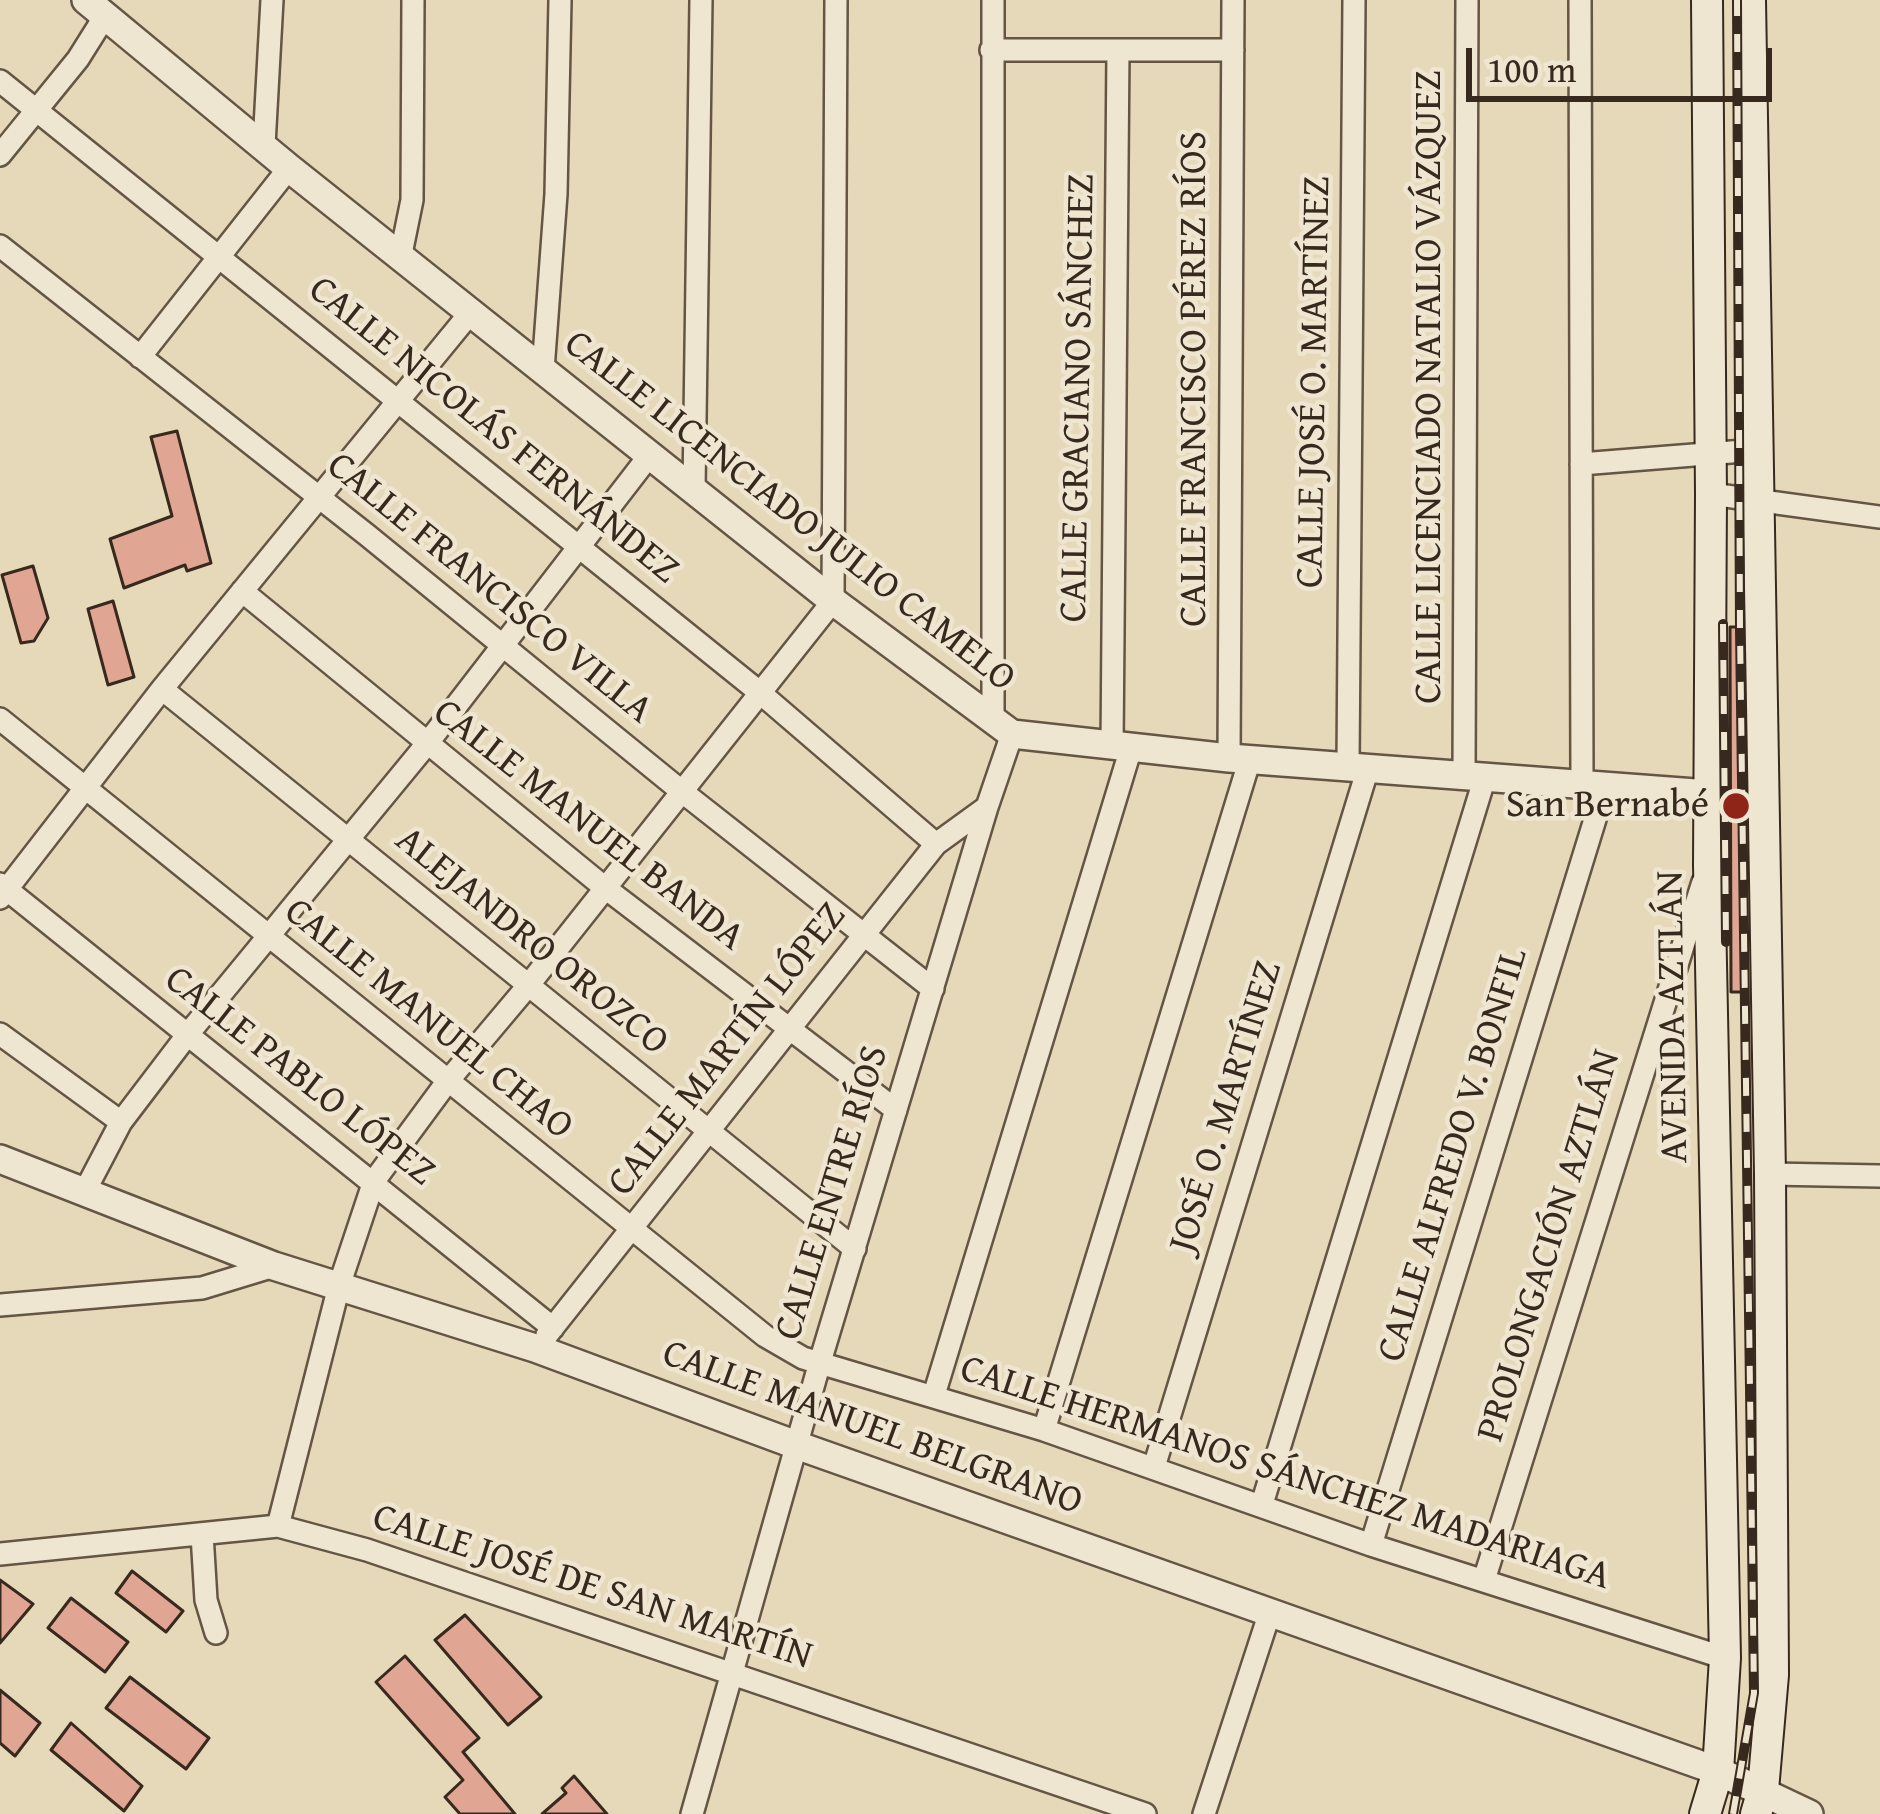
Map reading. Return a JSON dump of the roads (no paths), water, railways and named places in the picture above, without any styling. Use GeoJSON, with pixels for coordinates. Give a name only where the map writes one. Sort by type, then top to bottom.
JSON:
{"type":"FeatureCollection","features":[{"type":"Feature","properties":{"kind":"main road","name":"AVENIDA AZTLÁN"},"geometry":{"type":"LineString","coordinates":[[1705,1814],[1718,1772],[1725,1658],[1709,865],[1707,0]]}},
{"type":"Feature","properties":{"kind":"main road"},"geometry":{"type":"LineString","coordinates":[[1750,0],[1770,1174],[1773,1675],[1759,1802]]}},
{"type":"Feature","properties":{"kind":"street"},"geometry":{"type":"LineString","coordinates":[[264,145],[272,0]]}},
{"type":"Feature","properties":{"kind":"street"},"geometry":{"type":"LineString","coordinates":[[401,254],[412,200],[413,0]]}},
{"type":"Feature","properties":{"kind":"street"},"geometry":{"type":"LineString","coordinates":[[543,370],[556,194],[560,0]]}},
{"type":"Feature","properties":{"kind":"street"},"geometry":{"type":"LineString","coordinates":[[694,489],[701,0]]}},
{"type":"Feature","properties":{"kind":"street"},"geometry":{"type":"LineString","coordinates":[[278,1526],[339,1286],[374,1181],[447,1082],[832,601],[836,0]]}},
{"type":"Feature","properties":{"kind":"street","name":"CALLE ENTRE RÍOS"},"geometry":{"type":"LineString","coordinates":[[692,1814],[820,1362],[986,807],[1002,728],[993,0]]}},
{"type":"Feature","properties":{"kind":"street","name":"CALLE FRANCISCO PÉREZ RÍOS"},"geometry":{"type":"LineString","coordinates":[[1044,1430],[1239,759],[1233,0]]}},
{"type":"Feature","properties":{"kind":"street","name":"CALLE JOSÉ O. MARTÍNEZ"},"geometry":{"type":"LineString","coordinates":[[1354,0],[1358,767]]}},
{"type":"Feature","properties":{"kind":"street","name":"CALLE LICENCIADO NATALIO VÁZQUEZ"},"geometry":{"type":"LineString","coordinates":[[1262,1504],[1475,776],[1467,0]]}},
{"type":"Feature","properties":{"kind":"street","name":"CALLE ALFREDO V. BONFIL"},"geometry":{"type":"LineString","coordinates":[[1371,1545],[1594,785],[1581,464],[1580,0]]}},
{"type":"Feature","properties":{"kind":"street"},"geometry":{"type":"LineString","coordinates":[[0,154],[78,59],[99,5]]}},
{"type":"Feature","properties":{"kind":"street","name":"CALLE LICENCIADO JULIO CAMELO"},"geometry":{"type":"LineString","coordinates":[[99,5],[289,168],[832,601],[1002,728],[1239,759],[1709,794]]}},
{"type":"Feature","properties":{"kind":"street"},"geometry":{"type":"LineString","coordinates":[[992,50],[1233,50]]}},
{"type":"Feature","properties":{"kind":"street","name":"CALLE GRACIANO SÁNCHEZ"},"geometry":{"type":"LineString","coordinates":[[934,1395],[1121,747],[1118,50]]}},
{"type":"Feature","properties":{"kind":"street","name":"CALLE NICOLÁS FERNÁNDEZ"},"geometry":{"type":"LineString","coordinates":[[0,81],[758,692],[935,844]]}},
{"type":"Feature","properties":{"kind":"street"},"geometry":{"type":"LineString","coordinates":[[140,357],[289,168]]}},
{"type":"Feature","properties":{"kind":"street","name":"CALLE FRANCISCO VILLA"},"geometry":{"type":"LineString","coordinates":[[0,246],[932,989]]}},
{"type":"Feature","properties":{"kind":"street"},"geometry":{"type":"LineString","coordinates":[[2,891],[471,312]]}},
{"type":"Feature","properties":{"kind":"street"},"geometry":{"type":"LineString","coordinates":[[1581,464],[1756,450]]}},
{"type":"Feature","properties":{"kind":"street"},"geometry":{"type":"LineString","coordinates":[[86,1190],[122,1122],[188,1034],[426,745],[649,456]]}},
{"type":"Feature","properties":{"kind":"street"},"geometry":{"type":"LineString","coordinates":[[1711,494],[1880,517]]}},
{"type":"Feature","properties":{"kind":"street","name":"CALLE MANUEL BANDA"},"geometry":{"type":"LineString","coordinates":[[242,591],[604,887],[896,1110]]}},
{"type":"Feature","properties":{"kind":"street","name":"ALEJANDRO OROZCO"},"geometry":{"type":"LineString","coordinates":[[162,689],[855,1249]]}},
{"type":"Feature","properties":{"kind":"street","name":"CALLE MANUEL CHAO"},"geometry":{"type":"LineString","coordinates":[[0,719],[765,1336],[803,1358],[820,1362]]}},
{"type":"Feature","properties":{"kind":"street","name":"JOSÉ O. MARTÍNEZ"},"geometry":{"type":"LineString","coordinates":[[1154,1467],[1358,767]]}},
{"type":"Feature","properties":{"kind":"street","name":"CALLE MARTÍN LÓPEZ"},"geometry":{"type":"LineString","coordinates":[[544,1338],[935,844],[986,807]]}},
{"type":"Feature","properties":{"kind":"street","name":"PROLONGACIÓN AZTLÁN"},"geometry":{"type":"LineString","coordinates":[[1484,1580],[1709,865]]}},
{"type":"Feature","properties":{"kind":"street","name":"CALLE PABLO LÓPEZ"},"geometry":{"type":"LineString","coordinates":[[2,891],[374,1181],[544,1338]]}},
{"type":"Feature","properties":{"kind":"street"},"geometry":{"type":"LineString","coordinates":[[0,1034],[122,1122]]}},
{"type":"Feature","properties":{"kind":"street","name":"CALLE MANUEL BELGRANO"},"geometry":{"type":"LineString","coordinates":[[0,1159],[274,1266],[544,1338],[799,1447],[1718,1772],[1759,1802],[1810,1814]]}},
{"type":"Feature","properties":{"kind":"street"},"geometry":{"type":"LineString","coordinates":[[1770,1174],[1880,1176]]}},
{"type":"Feature","properties":{"kind":"street"},"geometry":{"type":"LineString","coordinates":[[0,1305],[202,1288],[274,1266]]}},
{"type":"Feature","properties":{"kind":"street","name":"CALLE HERMANOS SÁNCHEZ MADARIAGA"},"geometry":{"type":"LineString","coordinates":[[820,1362],[1044,1430],[1371,1545],[1725,1658]]}},
{"type":"Feature","properties":{"kind":"street","name":"CALLE JOSÉ DE SAN MARTÍN"},"geometry":{"type":"LineString","coordinates":[[0,1555],[278,1526],[367,1550],[1145,1814]]}},
{"type":"Feature","properties":{"kind":"street"},"geometry":{"type":"LineString","coordinates":[[202,1534],[206,1600],[215,1633]]}},
{"type":"Feature","properties":{"kind":"street"},"geometry":{"type":"LineString","coordinates":[[1204,1814],[1270,1612]]}},
{"type":"Feature","properties":{"kind":"railway"},"geometry":{"type":"LineString","coordinates":[[1733,1814],[1754,1693],[1737,0]]}},
{"type":"Feature","properties":{"kind":"railway"},"geometry":{"type":"LineString","coordinates":[[1723,624],[1726,942]]}},
{"type":"Feature","properties":{"kind":"place","name":"San Bernabé"},"geometry":{"type":"Point","coordinates":[1736,806]}}]}
